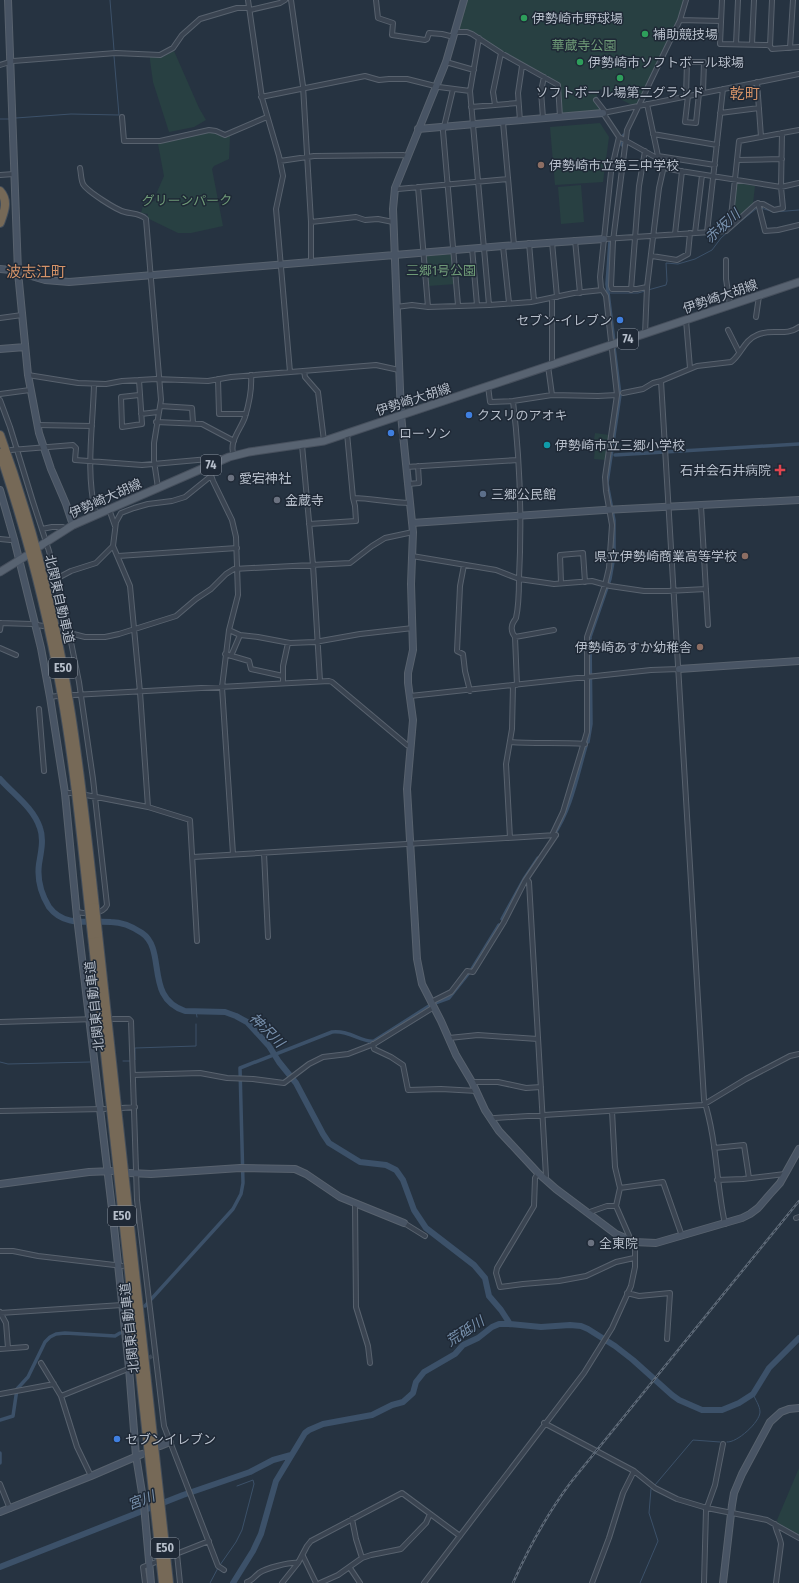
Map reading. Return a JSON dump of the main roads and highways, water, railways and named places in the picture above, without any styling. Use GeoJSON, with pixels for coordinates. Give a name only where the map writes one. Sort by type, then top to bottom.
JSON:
{"type":"FeatureCollection","features":[{"type":"Feature","properties":{"kind":"highway"},"geometry":{"type":"LineString","coordinates":[[0,191],[4,197],[5,203],[0,223]]}},
{"type":"Feature","properties":{"kind":"highway"},"geometry":{"type":"LineString","coordinates":[[0,194],[3,203],[0,216]]}},
{"type":"Feature","properties":{"kind":"highway","name":"北関東自動車道"},"geometry":{"type":"LineString","coordinates":[[0,435],[37,554],[60,655],[76,748],[158,1514],[163,1583]]}},
{"type":"Feature","properties":{"kind":"highway","name":"北関東自動車道"},"geometry":{"type":"LineString","coordinates":[[0,453],[31,557],[54,655],[69,742],[92,907]]}},
{"type":"Feature","properties":{"kind":"highway","name":"北関東自動車道"},"geometry":{"type":"LineString","coordinates":[[158,1514],[169,1583]]}},
{"type":"Feature","properties":{"kind":"main road","name":"伊勢崎大胡線"},"geometry":{"type":"LineString","coordinates":[[43,544],[74,525],[223,459],[249,452],[324,441],[799,282]]}},
{"type":"Feature","properties":{"kind":"main road"},"geometry":{"type":"LineString","coordinates":[[0,572],[26,556]]}},
{"type":"Feature","properties":{"kind":"waterway"},"geometry":{"type":"LineString","coordinates":[[110,0],[114,50]]}},
{"type":"Feature","properties":{"kind":"waterway"},"geometry":{"type":"LineString","coordinates":[[16,118],[71,114],[119,115],[114,56]]}},
{"type":"Feature","properties":{"kind":"waterway"},"geometry":{"type":"LineString","coordinates":[[0,119],[9,119]]}},
{"type":"Feature","properties":{"kind":"waterway","name":"赤坂川"},"geometry":{"type":"LineString","coordinates":[[735,226],[757,208]]}},
{"type":"Feature","properties":{"kind":"waterway","name":"赤坂川"},"geometry":{"type":"LineString","coordinates":[[761,208],[774,212],[799,210]]}},
{"type":"Feature","properties":{"kind":"waterway","name":"赤坂川"},"geometry":{"type":"LineString","coordinates":[[648,290],[666,285],[666,263],[678,264],[695,259],[712,250],[721,238],[730,230]]}},
{"type":"Feature","properties":{"kind":"waterway","name":"赤坂川"},"geometry":{"type":"LineString","coordinates":[[610,241],[607,284],[614,342]]}},
{"type":"Feature","properties":{"kind":"waterway","name":"赤坂川"},"geometry":{"type":"LineString","coordinates":[[608,293],[638,293],[645,291]]}},
{"type":"Feature","properties":{"kind":"waterway"},"geometry":{"type":"LineString","coordinates":[[588,742],[591,724],[590,637],[610,579],[614,556],[614,520],[607,483],[620,395],[614,347]]}},
{"type":"Feature","properties":{"kind":"waterway"},"geometry":{"type":"LineString","coordinates":[[615,455],[799,444]]}},
{"type":"Feature","properties":{"kind":"waterway"},"geometry":{"type":"LineString","coordinates":[[553,836],[569,804],[586,746]]}},
{"type":"Feature","properties":{"kind":"waterway","name":"神沢川"},"geometry":{"type":"LineString","coordinates":[[0,779],[28,807],[37,820],[42,841],[39,864],[39,881],[44,897],[49,907],[55,914],[62,918],[78,922],[115,922],[127,925],[139,931],[149,941],[154,951],[160,985],[164,996],[172,1005],[185,1011],[225,1012],[247,1022],[269,1046],[279,1062],[296,1083],[329,1143],[360,1162],[386,1165],[396,1170],[403,1180],[414,1210],[426,1228],[474,1265],[485,1278],[489,1296],[510,1324]]}},
{"type":"Feature","properties":{"kind":"waterway"},"geometry":{"type":"LineString","coordinates":[[502,919],[524,879],[538,858]]}},
{"type":"Feature","properties":{"kind":"waterway"},"geometry":{"type":"LineString","coordinates":[[472,969],[499,925]]}},
{"type":"Feature","properties":{"kind":"waterway"},"geometry":{"type":"LineString","coordinates":[[435,1003],[449,998],[468,974]]}},
{"type":"Feature","properties":{"kind":"waterway"},"geometry":{"type":"LineString","coordinates":[[145,1306],[233,1209],[241,1194],[243,1183],[240,1068],[332,1032],[350,1034],[365,1040],[374,1041],[429,1006]]}},
{"type":"Feature","properties":{"kind":"waterway","name":"神沢川"},"geometry":{"type":"LineString","coordinates":[[196,1011],[197,1017]]}},
{"type":"Feature","properties":{"kind":"waterway"},"geometry":{"type":"LineString","coordinates":[[133,1061],[135,1060],[135,1048],[196,1046],[196,1024]]}},
{"type":"Feature","properties":{"kind":"waterway"},"geometry":{"type":"LineString","coordinates":[[123,1061],[130,1061]]}},
{"type":"Feature","properties":{"kind":"waterway"},"geometry":{"type":"LineString","coordinates":[[0,1062],[8,1064],[90,1062]]}},
{"type":"Feature","properties":{"kind":"waterway","name":"荒砥川"},"geometry":{"type":"LineString","coordinates":[[233,1583],[253,1551],[261,1534],[276,1481],[305,1433],[323,1424],[372,1415],[392,1405],[403,1402],[413,1393],[416,1382],[424,1372],[455,1354],[463,1345],[478,1338],[492,1327],[499,1324],[541,1327],[570,1325],[581,1326],[615,1346],[679,1400],[702,1410],[722,1410],[739,1403],[753,1394],[769,1368],[799,1338]]}},
{"type":"Feature","properties":{"kind":"waterway"},"geometry":{"type":"LineString","coordinates":[[0,1420],[13,1416],[17,1389],[28,1377],[45,1342],[50,1337],[56,1334],[65,1333],[115,1336],[120,1333]]}},
{"type":"Feature","properties":{"kind":"waterway"},"geometry":{"type":"LineString","coordinates":[[727,1442],[742,1436],[759,1416],[759,1407],[753,1394]]}},
{"type":"Feature","properties":{"kind":"waterway"},"geometry":{"type":"LineString","coordinates":[[655,1485],[693,1440],[720,1442]]}},
{"type":"Feature","properties":{"kind":"waterway"},"geometry":{"type":"LineString","coordinates":[[0,1453],[0,1463]]}},
{"type":"Feature","properties":{"kind":"waterway","name":"宮川"},"geometry":{"type":"LineString","coordinates":[[0,1567],[183,1495],[250,1472],[273,1460],[291,1455]]}},
{"type":"Feature","properties":{"kind":"waterway"},"geometry":{"type":"LineString","coordinates":[[220,1565],[236,1542],[242,1530],[254,1484],[253,1480],[237,1486]]}},
{"type":"Feature","properties":{"kind":"waterway"},"geometry":{"type":"LineString","coordinates":[[640,1583],[658,1541],[649,1513],[652,1487]]}},
{"type":"Feature","properties":{"kind":"waterway"},"geometry":{"type":"LineString","coordinates":[[210,1583],[218,1568]]}},
{"type":"Feature","properties":{"kind":"tunnel"},"geometry":{"type":"LineString","coordinates":[[144,1361],[152,1356]]}},
{"type":"Feature","properties":{"kind":"railway"},"geometry":{"type":"LineString","coordinates":[[513,1583],[539,1531],[571,1482],[799,1201]]}},
{"type":"Feature","properties":{"kind":"place","name":"伊勢崎市野球場"},"geometry":{"type":"Point","coordinates":[524,18]}},
{"type":"Feature","properties":{"kind":"place","name":"補助競技場"},"geometry":{"type":"Point","coordinates":[645,34]}},
{"type":"Feature","properties":{"kind":"place","name":"伊勢崎市ソフトボール球場"},"geometry":{"type":"Point","coordinates":[580,62]}},
{"type":"Feature","properties":{"kind":"place","name":"ソフトボール場第二グランド"},"geometry":{"type":"Point","coordinates":[620,78]}},
{"type":"Feature","properties":{"kind":"place","name":"伊勢崎市立第三中学校"},"geometry":{"type":"Point","coordinates":[541,165]}},
{"type":"Feature","properties":{"kind":"place","name":"セブン-イレブン"},"geometry":{"type":"Point","coordinates":[620,320]}},
{"type":"Feature","properties":{"kind":"place","name":"クスリのアオキ"},"geometry":{"type":"Point","coordinates":[469,415]}},
{"type":"Feature","properties":{"kind":"place","name":"ローソン"},"geometry":{"type":"Point","coordinates":[391,433]}},
{"type":"Feature","properties":{"kind":"place","name":"伊勢崎市立三郷小学校"},"geometry":{"type":"Point","coordinates":[547,445]}},
{"type":"Feature","properties":{"kind":"place","name":"石井会石井病院"},"geometry":{"type":"Point","coordinates":[780,470]}},
{"type":"Feature","properties":{"kind":"place","name":"愛宕神社"},"geometry":{"type":"Point","coordinates":[231,478]}},
{"type":"Feature","properties":{"kind":"place","name":"三郷公民館"},"geometry":{"type":"Point","coordinates":[483,494]}},
{"type":"Feature","properties":{"kind":"place","name":"金蔵寺"},"geometry":{"type":"Point","coordinates":[277,500]}},
{"type":"Feature","properties":{"kind":"place","name":"県立伊勢崎商業高等学校"},"geometry":{"type":"Point","coordinates":[745,556]}},
{"type":"Feature","properties":{"kind":"place","name":"伊勢崎あすか幼稚舎"},"geometry":{"type":"Point","coordinates":[700,647]}},
{"type":"Feature","properties":{"kind":"place","name":"全東院"},"geometry":{"type":"Point","coordinates":[591,1243]}},
{"type":"Feature","properties":{"kind":"place","name":"セブンイレブン"},"geometry":{"type":"Point","coordinates":[117,1439]}},
{"type":"Feature","properties":{"kind":"district","name":"乾町"},"geometry":{"type":"Point","coordinates":[745,94]}},
{"type":"Feature","properties":{"kind":"district","name":"波志江町"},"geometry":{"type":"Point","coordinates":[36,272]}},
{"type":"Feature","properties":{"kind":"park label","name":"華蔵寺公園"},"geometry":{"type":"Point","coordinates":[584,45]}},
{"type":"Feature","properties":{"kind":"park label","name":"グリーンパーク"},"geometry":{"type":"Point","coordinates":[187,200]}},
{"type":"Feature","properties":{"kind":"park label","name":"三郷1号公園"},"geometry":{"type":"Point","coordinates":[441,270]}}]}
